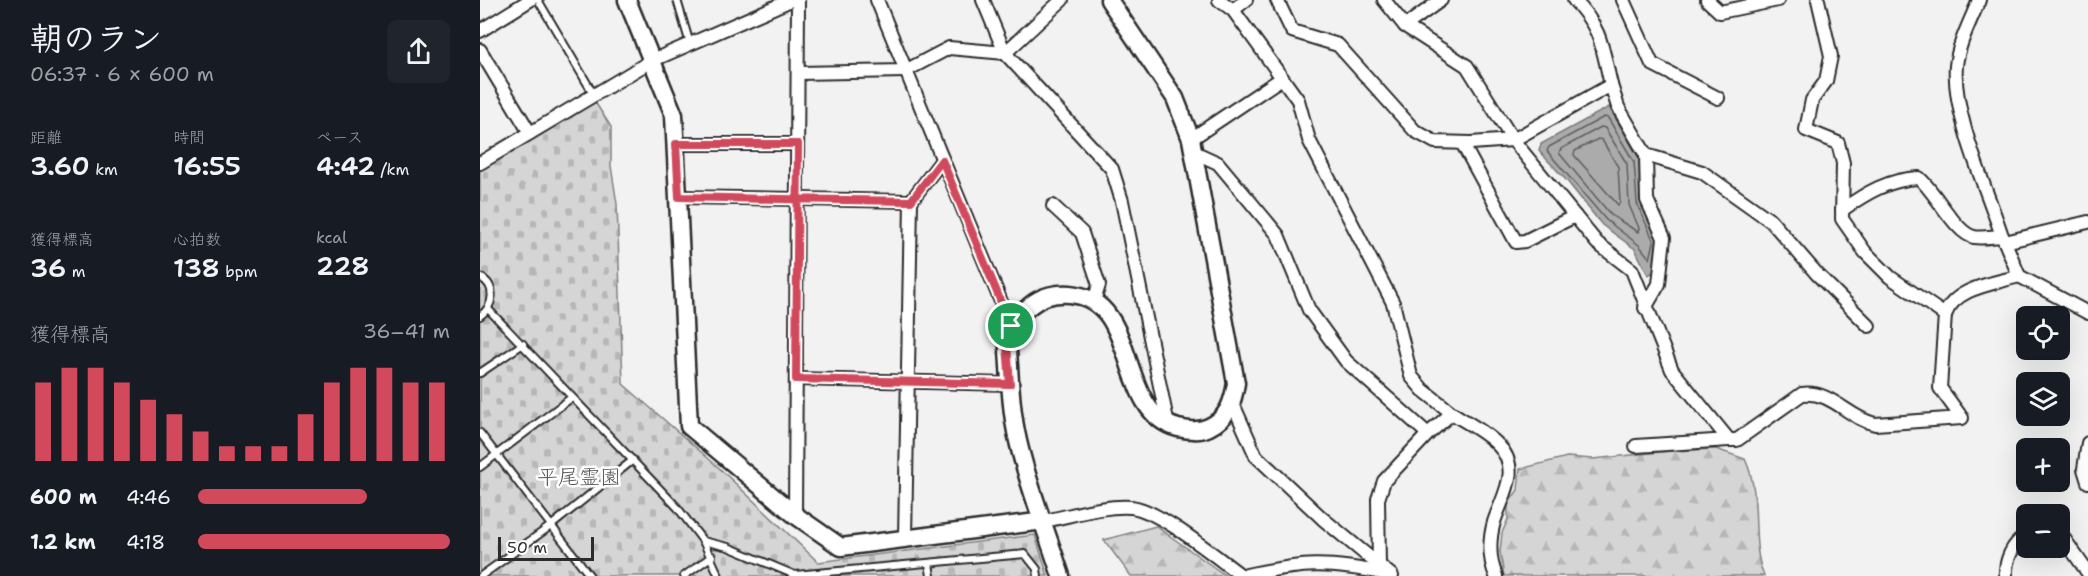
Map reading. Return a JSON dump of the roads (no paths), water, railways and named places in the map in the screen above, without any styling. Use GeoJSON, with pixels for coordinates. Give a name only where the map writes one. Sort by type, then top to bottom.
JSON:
{"type":"FeatureCollection","features":[{"type":"Feature","properties":{"kind":"street"},"geometry":{"type":"LineString","coordinates":[[480,31],[530,0]]}},
{"type":"Feature","properties":{"kind":"street"},"geometry":{"type":"LineString","coordinates":[[627,0],[674,116],[689,426],[795,515],[841,547],[1044,521],[1107,509],[1139,508],[1172,525],[1242,576],[1294,565],[1324,563],[1392,575]]}},
{"type":"Feature","properties":{"kind":"street"},"geometry":{"type":"LineString","coordinates":[[480,164],[651,61],[791,0]]}},
{"type":"Feature","properties":{"kind":"street"},"geometry":{"type":"LineString","coordinates":[[795,515],[798,0]]}},
{"type":"Feature","properties":{"kind":"street"},"geometry":{"type":"LineString","coordinates":[[877,0],[1011,326]]}},
{"type":"Feature","properties":{"kind":"street"},"geometry":{"type":"LineString","coordinates":[[983,0],[1005,53],[1112,169],[1122,201],[1168,425]]}},
{"type":"Feature","properties":{"kind":"street"},"geometry":{"type":"LineString","coordinates":[[798,73],[906,71],[949,48],[1005,53],[1062,0]]}},
{"type":"Feature","properties":{"kind":"street"},"geometry":{"type":"LineString","coordinates":[[1060,576],[1018,441],[1007,345],[1011,326],[1018,315],[1037,300],[1061,294],[1078,295],[1094,301],[1113,323],[1139,388],[1153,413],[1168,425],[1191,431],[1208,428],[1223,417],[1233,404],[1236,383],[1192,145],[1175,98],[1109,0]]}},
{"type":"Feature","properties":{"kind":"street"},"geometry":{"type":"LineString","coordinates":[[1219,0],[1233,10],[1298,100],[1309,140],[1394,303],[1410,376],[1423,390],[1498,444],[1508,459],[1511,477],[1493,524],[1490,560],[1496,576]]}},
{"type":"Feature","properties":{"kind":"street"},"geometry":{"type":"LineString","coordinates":[[1233,10],[1246,0]]}},
{"type":"Feature","properties":{"kind":"street"},"geometry":{"type":"LineString","coordinates":[[1277,0],[1292,31],[1338,45],[1415,131],[1435,142],[1513,140],[1611,85]]}},
{"type":"Feature","properties":{"kind":"street"},"geometry":{"type":"LineString","coordinates":[[1384,0],[1405,26],[1467,66],[1513,140],[1597,243],[1632,270],[1645,308],[1672,370],[1729,440]]}},
{"type":"Feature","properties":{"kind":"street"},"geometry":{"type":"LineString","coordinates":[[1405,26],[1441,0]]}},
{"type":"Feature","properties":{"kind":"street"},"geometry":{"type":"LineString","coordinates":[[1574,0],[1592,18],[1598,30],[1618,107],[1646,155],[1647,200],[1664,238],[1659,284],[1645,308]]}},
{"type":"Feature","properties":{"kind":"street"},"geometry":{"type":"LineString","coordinates":[[1623,0],[1652,64],[1718,98]]}},
{"type":"Feature","properties":{"kind":"street"},"geometry":{"type":"LineString","coordinates":[[1707,0],[1720,12],[1778,0]]}},
{"type":"Feature","properties":{"kind":"street"},"geometry":{"type":"LineString","coordinates":[[1818,0],[1831,57],[1826,81],[1812,100],[1806,130],[1838,143],[1843,163],[1842,219],[1865,252],[1890,277],[1945,315]]}},
{"type":"Feature","properties":{"kind":"street"},"geometry":{"type":"LineString","coordinates":[[1979,0],[1956,64],[1957,87],[1962,116],[2004,239],[2019,276],[2088,313]]}},
{"type":"Feature","properties":{"kind":"street"},"geometry":{"type":"LineString","coordinates":[[480,50],[530,133]]}},
{"type":"Feature","properties":{"kind":"street"},"geometry":{"type":"LineString","coordinates":[[1192,145],[1282,78]]}},
{"type":"Feature","properties":{"kind":"street"},"geometry":{"type":"LineString","coordinates":[[1462,143],[1516,242],[1525,241],[1575,216]]}},
{"type":"Feature","properties":{"kind":"street"},"geometry":{"type":"LineString","coordinates":[[676,144],[798,144]]}},
{"type":"Feature","properties":{"kind":"street"},"geometry":{"type":"LineString","coordinates":[[1192,145],[1218,163],[1278,235],[1309,310],[1346,361],[1428,434]]}},
{"type":"Feature","properties":{"kind":"street"},"geometry":{"type":"LineString","coordinates":[[1646,155],[1702,172],[1771,221],[1817,274],[1869,326]]}},
{"type":"Feature","properties":{"kind":"street"},"geometry":{"type":"LineString","coordinates":[[905,538],[911,201],[942,160]]}},
{"type":"Feature","properties":{"kind":"street"},"geometry":{"type":"LineString","coordinates":[[1842,210],[1865,193],[1883,185],[1919,178],[1930,188],[1962,232],[1973,237],[2004,239],[2088,222]]}},
{"type":"Feature","properties":{"kind":"street"},"geometry":{"type":"LineString","coordinates":[[679,197],[911,201]]}},
{"type":"Feature","properties":{"kind":"street"},"geometry":{"type":"LineString","coordinates":[[1053,206],[1082,232],[1099,285],[1094,301]]}},
{"type":"Feature","properties":{"kind":"street"},"geometry":{"type":"LineString","coordinates":[[1636,446],[1737,440],[1802,394],[1813,393],[1825,396],[1863,421],[1875,424],[1962,418],[1940,388],[1945,315],[1949,303],[1965,292],[2019,276]]}},
{"type":"Feature","properties":{"kind":"street"},"geometry":{"type":"LineString","coordinates":[[796,379],[1010,384]]}},
{"type":"Feature","properties":{"kind":"street"},"geometry":{"type":"LineString","coordinates":[[1233,404],[1256,456],[1323,519],[1392,575]]}},
{"type":"Feature","properties":{"kind":"street"},"geometry":{"type":"LineString","coordinates":[[1379,566],[1378,499],[1384,481],[1452,412]]}},
{"type":"Feature","properties":{"kind":"street"},"geometry":{"type":"LineString","coordinates":[[2088,443],[2084,469],[2088,482]]}},
{"type":"Feature","properties":{"kind":"street"},"geometry":{"type":"LineString","coordinates":[[2006,576],[2007,559],[2016,546]]}},
{"type":"Feature","properties":{"kind":"street"},"geometry":{"type":"LineString","coordinates":[[2070,547],[2088,573]]}},
{"type":"Feature","properties":{"kind":"lane"},"geometry":{"type":"LineString","coordinates":[[538,0],[594,95]]}},
{"type":"Feature","properties":{"kind":"lane"},"geometry":{"type":"LineString","coordinates":[[677,0],[690,44]]}},
{"type":"Feature","properties":{"kind":"lane"},"geometry":{"type":"LineString","coordinates":[[480,278],[491,288],[492,299],[488,309],[480,316]]}},
{"type":"Feature","properties":{"kind":"lane"},"geometry":{"type":"LineString","coordinates":[[488,309],[677,507],[703,541],[712,556],[719,576]]}},
{"type":"Feature","properties":{"kind":"lane"},"geometry":{"type":"LineString","coordinates":[[480,373],[523,344]]}},
{"type":"Feature","properties":{"kind":"lane"},"geometry":{"type":"LineString","coordinates":[[480,467],[571,398]]}},
{"type":"Feature","properties":{"kind":"lane"},"geometry":{"type":"LineString","coordinates":[[480,433],[590,576]]}},
{"type":"Feature","properties":{"kind":"lane"},"geometry":{"type":"LineString","coordinates":[[481,576],[552,525],[633,460]]}},
{"type":"Feature","properties":{"kind":"lane"},"geometry":{"type":"LineString","coordinates":[[703,541],[728,547],[795,576],[1025,554],[1037,569],[1038,576]]}},
{"type":"Feature","properties":{"kind":"lane"},"geometry":{"type":"LineString","coordinates":[[684,576],[712,556]]}},
{"type":"Feature","properties":{"kind":"lane"},"geometry":{"type":"LineString","coordinates":[[929,562],[931,576]]}},
{"type":"Feature","properties":{"kind":"water"},"geometry":{"type":"Polygon","coordinates":[[[1609,107],[1640,160],[1643,202],[1660,241],[1656,271],[1648,275],[1635,249],[1602,225],[1567,181],[1539,151],[1541,144],[1609,107]]]}},
{"type":"Feature","properties":{"kind":"park label","name":"平尾霊園"},"geometry":{"type":"Point","coordinates":[579,477]}}]}
